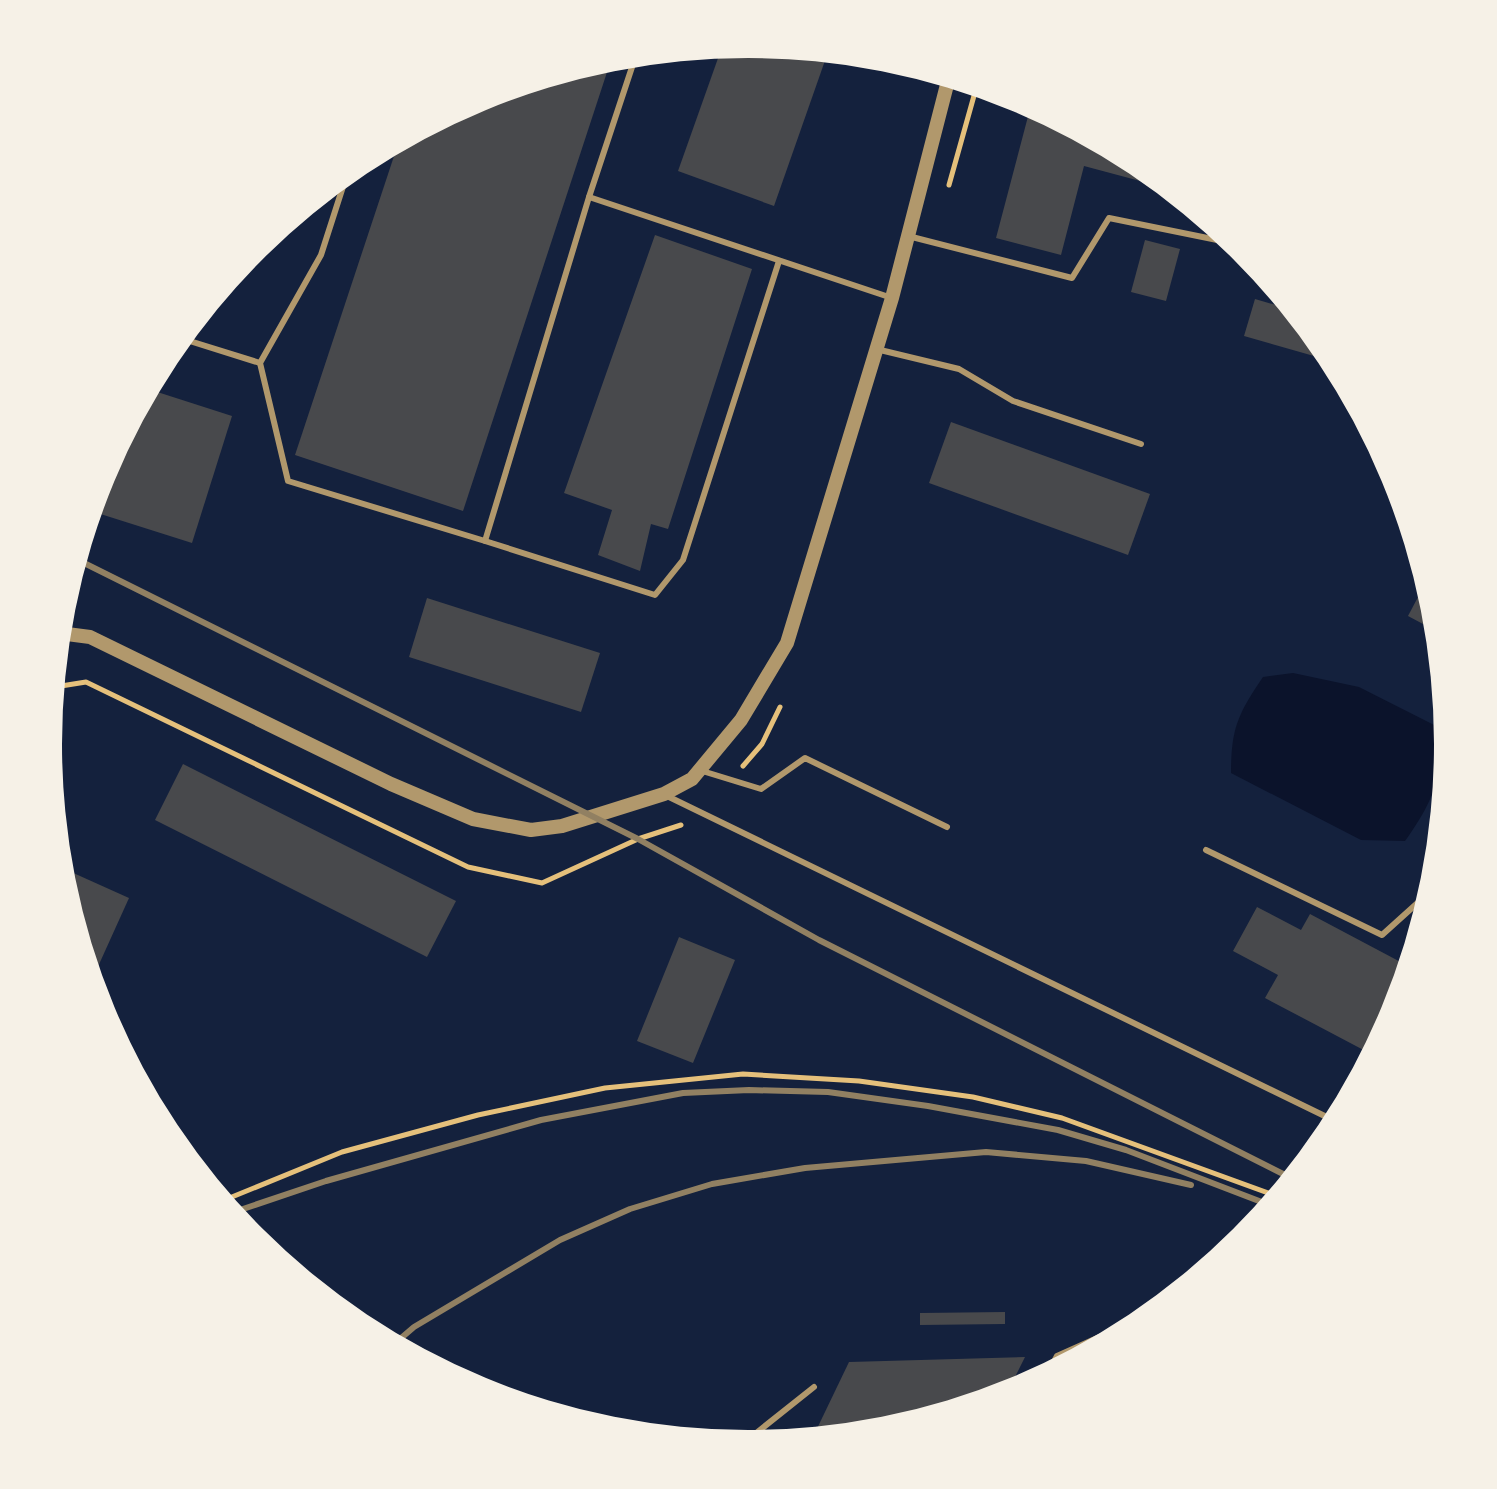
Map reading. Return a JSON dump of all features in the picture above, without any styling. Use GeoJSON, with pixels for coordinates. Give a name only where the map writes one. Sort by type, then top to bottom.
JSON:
{"type":"FeatureCollection","features":[{"type":"Feature","properties":{"kind":"street"},"geometry":{"type":"LineString","coordinates":[[71,635],[90,637],[391,784],[473,819],[531,830],[562,826],[664,794],[692,779],[741,720],[787,643],[892,298],[946,87]]}},
{"type":"Feature","properties":{"kind":"lane"},"geometry":{"type":"LineString","coordinates":[[485,541],[589,197],[632,68]]}},
{"type":"Feature","properties":{"kind":"lane"},"geometry":{"type":"LineString","coordinates":[[341,193],[321,255],[260,363],[288,481],[655,595],[683,560],[779,261]]}},
{"type":"Feature","properties":{"kind":"lane"},"geometry":{"type":"LineString","coordinates":[[589,197],[892,298]]}},
{"type":"Feature","properties":{"kind":"lane"},"geometry":{"type":"LineString","coordinates":[[908,236],[1072,278],[1109,218],[1213,239]]}},
{"type":"Feature","properties":{"kind":"lane"},"geometry":{"type":"LineString","coordinates":[[193,342],[260,363]]}},
{"type":"Feature","properties":{"kind":"lane"},"geometry":{"type":"LineString","coordinates":[[876,349],[959,369],[1013,401],[1141,444]]}},
{"type":"Feature","properties":{"kind":"lane"},"geometry":{"type":"LineString","coordinates":[[699,770],[761,789],[805,758],[947,827]]}},
{"type":"Feature","properties":{"kind":"lane"},"geometry":{"type":"LineString","coordinates":[[664,794],[1325,1116]]}},
{"type":"Feature","properties":{"kind":"lane"},"geometry":{"type":"LineString","coordinates":[[1206,850],[1382,935],[1416,904]]}},
{"type":"Feature","properties":{"kind":"lane"},"geometry":{"type":"LineString","coordinates":[[1056,1358],[1075,1348]]}},
{"type":"Feature","properties":{"kind":"lane"},"geometry":{"type":"LineString","coordinates":[[759,1431],[814,1387]]}},
{"type":"Feature","properties":{"kind":"path"},"geometry":{"type":"LineString","coordinates":[[945,200],[974,96]]}},
{"type":"Feature","properties":{"kind":"path"},"geometry":{"type":"LineString","coordinates":[[65,685],[86,682],[468,867],[542,883],[638,839],[676,828],[701,812]]}},
{"type":"Feature","properties":{"kind":"path"},"geometry":{"type":"LineString","coordinates":[[730,780],[762,744],[782,702]]}},
{"type":"Feature","properties":{"kind":"path"},"geometry":{"type":"LineString","coordinates":[[232,1197],[342,1152],[478,1115],[605,1088],[743,1074],[859,1081],[973,1097],[1062,1118],[1268,1193]]}},
{"type":"Feature","properties":{"kind":"water"},"geometry":{"type":"Polygon","coordinates":[[[1293,673],[1359,687],[1435,725],[1434,788],[1405,841],[1361,840],[1231,773],[1232,744],[1238,722],[1263,677],[1293,673]]]}},
{"type":"Feature","properties":{"kind":"building"},"geometry":{"type":"Polygon","coordinates":[[[718,59],[824,62],[774,206],[678,171],[718,59]]]}},
{"type":"Feature","properties":{"kind":"building"},"geometry":{"type":"Polygon","coordinates":[[[607,73],[463,511],[295,455],[394,157],[486,110],[528,94],[607,73]]]}},
{"type":"Feature","properties":{"kind":"building"},"geometry":{"type":"Polygon","coordinates":[[[1028,118],[1092,150],[1139,181],[1084,166],[1061,255],[996,238],[1028,118]]]}},
{"type":"Feature","properties":{"kind":"building"},"geometry":{"type":"Polygon","coordinates":[[[655,235],[752,269],[668,529],[651,524],[640,571],[598,555],[612,510],[564,493],[655,235]]]}},
{"type":"Feature","properties":{"kind":"building"},"geometry":{"type":"Polygon","coordinates":[[[1145,240],[1180,249],[1166,301],[1131,292],[1145,240]]]}},
{"type":"Feature","properties":{"kind":"building"},"geometry":{"type":"Polygon","coordinates":[[[1255,299],[1275,305],[1314,356],[1244,336],[1255,299]]]}},
{"type":"Feature","properties":{"kind":"building"},"geometry":{"type":"Polygon","coordinates":[[[159,393],[232,416],[192,543],[102,514],[133,441],[159,393]]]}},
{"type":"Feature","properties":{"kind":"building"},"geometry":{"type":"Polygon","coordinates":[[[951,422],[1150,494],[1128,555],[929,483],[951,422]]]}},
{"type":"Feature","properties":{"kind":"building"},"geometry":{"type":"Polygon","coordinates":[[[1419,596],[1424,625],[1408,616],[1419,596]]]}},
{"type":"Feature","properties":{"kind":"building"},"geometry":{"type":"Polygon","coordinates":[[[427,598],[600,653],[581,712],[409,657],[427,598]]]}},
{"type":"Feature","properties":{"kind":"building"},"geometry":{"type":"Polygon","coordinates":[[[183,764],[456,901],[427,957],[155,820],[183,764]]]}},
{"type":"Feature","properties":{"kind":"building"},"geometry":{"type":"Polygon","coordinates":[[[74,873],[129,898],[98,966],[74,873]]]}},
{"type":"Feature","properties":{"kind":"building"},"geometry":{"type":"Polygon","coordinates":[[[1257,907],[1301,930],[1310,914],[1400,962],[1363,1050],[1265,998],[1278,975],[1233,951],[1257,907]]]}},
{"type":"Feature","properties":{"kind":"building"},"geometry":{"type":"Polygon","coordinates":[[[679,937],[735,960],[693,1063],[637,1041],[679,937]]]}},
{"type":"Feature","properties":{"kind":"building"},"geometry":{"type":"Polygon","coordinates":[[[1005,1312],[1005,1324],[920,1325],[920,1313],[1005,1312]]]}},
{"type":"Feature","properties":{"kind":"building"},"geometry":{"type":"Polygon","coordinates":[[[1025,1357],[1015,1377],[969,1395],[882,1418],[818,1427],[849,1362],[1025,1357]]]}},
{"type":"Feature","properties":{"kind":"railway"},"geometry":{"type":"LineString","coordinates":[[86,564],[638,839],[819,940],[1283,1174]]}},
{"type":"Feature","properties":{"kind":"railway"},"geometry":{"type":"LineString","coordinates":[[243,1209],[326,1181],[541,1120],[683,1093],[749,1090],[828,1092],[928,1106],[1058,1130],[1126,1150],[1261,1202]]}},
{"type":"Feature","properties":{"kind":"railway"},"geometry":{"type":"LineString","coordinates":[[402,1337],[414,1327],[560,1240],[630,1209],[712,1184],[805,1168],[986,1152],[1086,1161],[1191,1185]]}}]}
